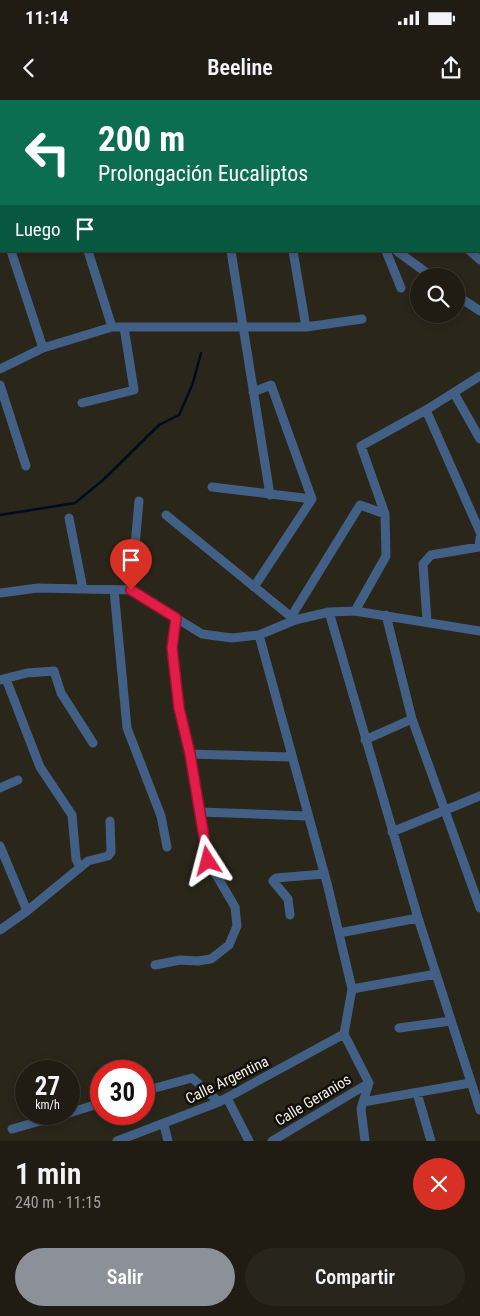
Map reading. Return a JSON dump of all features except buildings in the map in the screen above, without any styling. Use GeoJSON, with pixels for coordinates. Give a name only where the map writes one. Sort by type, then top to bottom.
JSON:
{"type":"FeatureCollection","features":[{"type":"Feature","properties":{"kind":"street"},"geometry":{"type":"LineString","coordinates":[[11,252],[43,348]]}},
{"type":"Feature","properties":{"kind":"street"},"geometry":{"type":"LineString","coordinates":[[88,252],[112,327]]}},
{"type":"Feature","properties":{"kind":"street"},"geometry":{"type":"LineString","coordinates":[[231,252],[270,495]]}},
{"type":"Feature","properties":{"kind":"street"},"geometry":{"type":"LineString","coordinates":[[293,252],[306,327]]}},
{"type":"Feature","properties":{"kind":"street"},"geometry":{"type":"LineString","coordinates":[[386,252],[401,288]]}},
{"type":"Feature","properties":{"kind":"street"},"geometry":{"type":"LineString","coordinates":[[398,252],[420,268]]}},
{"type":"Feature","properties":{"kind":"street"},"geometry":{"type":"LineString","coordinates":[[465,301],[480,311]]}},
{"type":"Feature","properties":{"kind":"street"},"geometry":{"type":"LineString","coordinates":[[0,369],[43,348],[112,327],[306,327],[362,319]]}},
{"type":"Feature","properties":{"kind":"street"},"geometry":{"type":"LineString","coordinates":[[82,403],[134,390],[124,327]]}},
{"type":"Feature","properties":{"kind":"street"},"geometry":{"type":"LineString","coordinates":[[355,611],[386,556],[385,514],[361,446],[480,378]]}},
{"type":"Feature","properties":{"kind":"street"},"geometry":{"type":"LineString","coordinates":[[253,392],[271,384],[312,499]]}},
{"type":"Feature","properties":{"kind":"street"},"geometry":{"type":"LineString","coordinates":[[0,385],[26,466]]}},
{"type":"Feature","properties":{"kind":"street"},"geometry":{"type":"LineString","coordinates":[[454,393],[480,439]]}},
{"type":"Feature","properties":{"kind":"street"},"geometry":{"type":"LineString","coordinates":[[426,410],[480,532]]}},
{"type":"Feature","properties":{"kind":"street"},"geometry":{"type":"LineString","coordinates":[[212,487],[312,499]]}},
{"type":"Feature","properties":{"kind":"street"},"geometry":{"type":"LineString","coordinates":[[254,587],[312,499]]}},
{"type":"Feature","properties":{"kind":"street"},"geometry":{"type":"LineString","coordinates":[[131,590],[139,501]]}},
{"type":"Feature","properties":{"kind":"street"},"geometry":{"type":"LineString","coordinates":[[293,619],[360,505],[385,514]]}},
{"type":"Feature","properties":{"kind":"street"},"geometry":{"type":"LineString","coordinates":[[166,516],[293,619]]}},
{"type":"Feature","properties":{"kind":"street"},"geometry":{"type":"LineString","coordinates":[[69,518],[83,589]]}},
{"type":"Feature","properties":{"kind":"street"},"geometry":{"type":"LineString","coordinates":[[427,622],[423,564],[431,555],[480,545]]}},
{"type":"Feature","properties":{"kind":"street"},"geometry":{"type":"LineString","coordinates":[[0,593],[38,588],[131,590],[202,634],[232,638],[259,635],[293,619],[329,612],[355,611],[480,631]]}},
{"type":"Feature","properties":{"kind":"street"},"geometry":{"type":"LineString","coordinates":[[114,590],[127,728],[161,816],[168,847]]}},
{"type":"Feature","properties":{"kind":"street"},"geometry":{"type":"LineString","coordinates":[[329,612],[418,918],[480,1110]]}},
{"type":"Feature","properties":{"kind":"street"},"geometry":{"type":"LineString","coordinates":[[386,615],[412,719],[480,908]]}},
{"type":"Feature","properties":{"kind":"street"},"geometry":{"type":"LineString","coordinates":[[155,965],[180,960],[198,961],[210,959],[229,945],[237,926],[235,908],[208,857],[190,754],[179,708],[172,648],[176,618]]}},
{"type":"Feature","properties":{"kind":"street"},"geometry":{"type":"LineString","coordinates":[[259,635],[324,874],[352,989],[344,1034],[369,1083],[361,1110],[365,1141]]}},
{"type":"Feature","properties":{"kind":"street"},"geometry":{"type":"LineString","coordinates":[[80,868],[76,859],[72,815],[40,767],[3,679],[27,673],[50,671],[55,673],[61,693],[93,743]]}},
{"type":"Feature","properties":{"kind":"street"},"geometry":{"type":"LineString","coordinates":[[365,740],[412,719]]}},
{"type":"Feature","properties":{"kind":"street"},"geometry":{"type":"LineString","coordinates":[[190,754],[291,757]]}},
{"type":"Feature","properties":{"kind":"street"},"geometry":{"type":"LineString","coordinates":[[0,788],[18,780]]}},
{"type":"Feature","properties":{"kind":"street"},"geometry":{"type":"LineString","coordinates":[[392,832],[480,796]]}},
{"type":"Feature","properties":{"kind":"street"},"geometry":{"type":"LineString","coordinates":[[200,812],[307,816]]}},
{"type":"Feature","properties":{"kind":"street"},"geometry":{"type":"LineString","coordinates":[[0,930],[27,911],[88,861],[108,856],[111,852],[110,821]]}},
{"type":"Feature","properties":{"kind":"street"},"geometry":{"type":"LineString","coordinates":[[0,846],[27,911]]}},
{"type":"Feature","properties":{"kind":"street"},"geometry":{"type":"LineString","coordinates":[[290,915],[288,898],[273,881],[276,878],[324,874]]}},
{"type":"Feature","properties":{"kind":"street"},"geometry":{"type":"LineString","coordinates":[[339,933],[418,918]]}},
{"type":"Feature","properties":{"kind":"street"},"geometry":{"type":"LineString","coordinates":[[352,989],[436,974]]}},
{"type":"Feature","properties":{"kind":"street"},"geometry":{"type":"LineString","coordinates":[[399,1028],[451,1021]]}},
{"type":"Feature","properties":{"kind":"street","name":"Calle Argentina"},"geometry":{"type":"LineString","coordinates":[[117,1141],[164,1125],[223,1100],[344,1034]]}},
{"type":"Feature","properties":{"kind":"street"},"geometry":{"type":"LineString","coordinates":[[155,1088],[192,1078],[223,1100],[249,1141]]}},
{"type":"Feature","properties":{"kind":"street","name":"Calle Geranios"},"geometry":{"type":"LineString","coordinates":[[272,1141],[369,1083]]}},
{"type":"Feature","properties":{"kind":"street"},"geometry":{"type":"LineString","coordinates":[[363,1102],[470,1083]]}},
{"type":"Feature","properties":{"kind":"street"},"geometry":{"type":"LineString","coordinates":[[417,1093],[431,1141]]}},
{"type":"Feature","properties":{"kind":"street"},"geometry":{"type":"LineString","coordinates":[[12,1129],[26,1125]]}},
{"type":"Feature","properties":{"kind":"street"},"geometry":{"type":"LineString","coordinates":[[164,1125],[168,1141]]}},
{"type":"Feature","properties":{"kind":"waterway"},"geometry":{"type":"LineString","coordinates":[[0,515],[75,503],[103,480],[159,425],[179,415],[193,383],[201,353]]}},
{"type":"Feature","properties":{"kind":"route"},"geometry":{"type":"LineString","coordinates":[[131,590],[176,618],[172,648],[179,708],[190,754],[208,861]]}}]}
